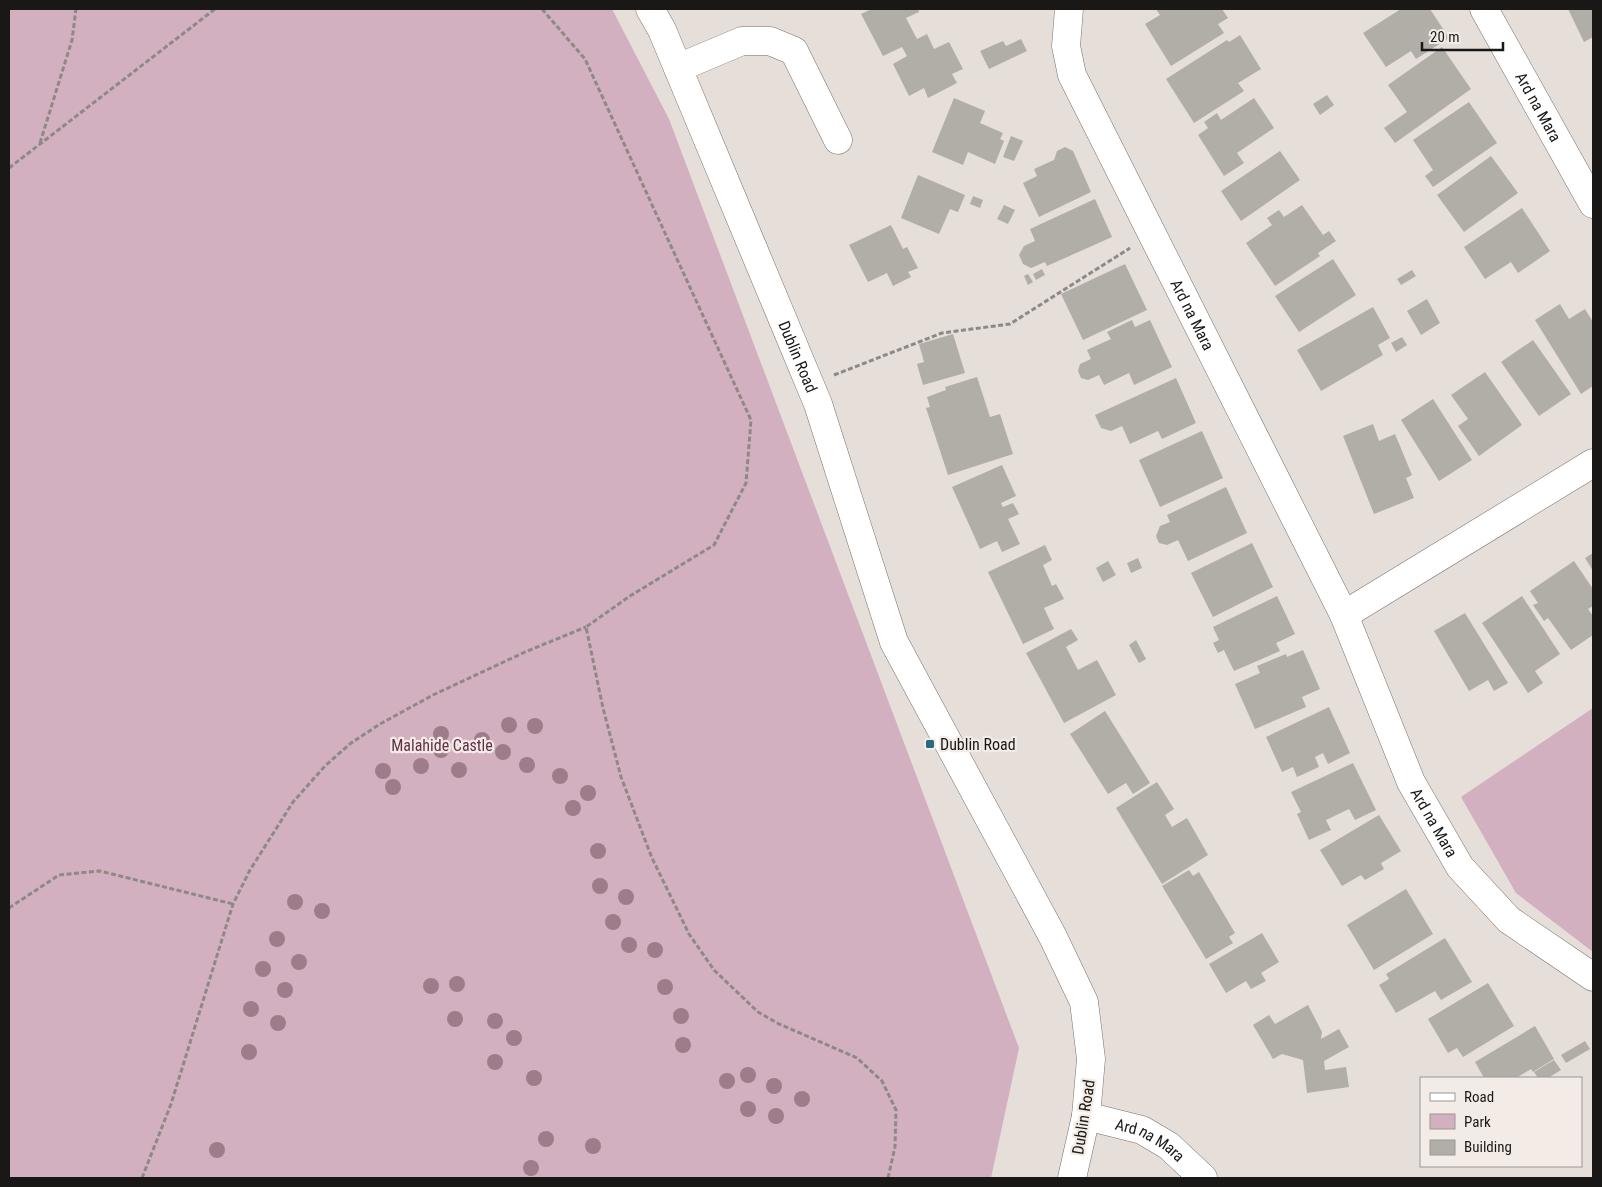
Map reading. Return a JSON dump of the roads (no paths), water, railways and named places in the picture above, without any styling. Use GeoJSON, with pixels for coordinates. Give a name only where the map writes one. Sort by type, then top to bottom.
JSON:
{"type":"FeatureCollection","features":[{"type":"Feature","properties":{"kind":"street","name":"Dublin Road"},"geometry":{"type":"LineString","coordinates":[[650,9],[662,30],[818,404],[894,642],[1053,937],[1084,1002],[1091,1059],[1086,1116],[1072,1178]]}},
{"type":"Feature","properties":{"kind":"street","name":"Ard na Mara"},"geometry":{"type":"LineString","coordinates":[[1070,9],[1066,46],[1072,75],[1344,615],[1412,782],[1460,868],[1509,920],[1593,977]]}},
{"type":"Feature","properties":{"kind":"street","name":"Ard na Mara"},"geometry":{"type":"LineString","coordinates":[[1484,9],[1593,204]]}},
{"type":"Feature","properties":{"kind":"street"},"geometry":{"type":"LineString","coordinates":[[678,68],[742,41],[770,41],[794,51],[838,140]]}},
{"type":"Feature","properties":{"kind":"street"},"geometry":{"type":"LineString","coordinates":[[1344,615],[1593,463]]}},
{"type":"Feature","properties":{"kind":"street","name":"Ard na Mara"},"geometry":{"type":"LineString","coordinates":[[1086,1116],[1142,1130],[1169,1146],[1203,1178]]}},
{"type":"Feature","properties":{"kind":"place","name":"Dublin Road"},"geometry":{"type":"Point","coordinates":[930,744]}},
{"type":"Feature","properties":{"kind":"park label","name":"Malahide Castle"},"geometry":{"type":"Point","coordinates":[442,745]}}]}
